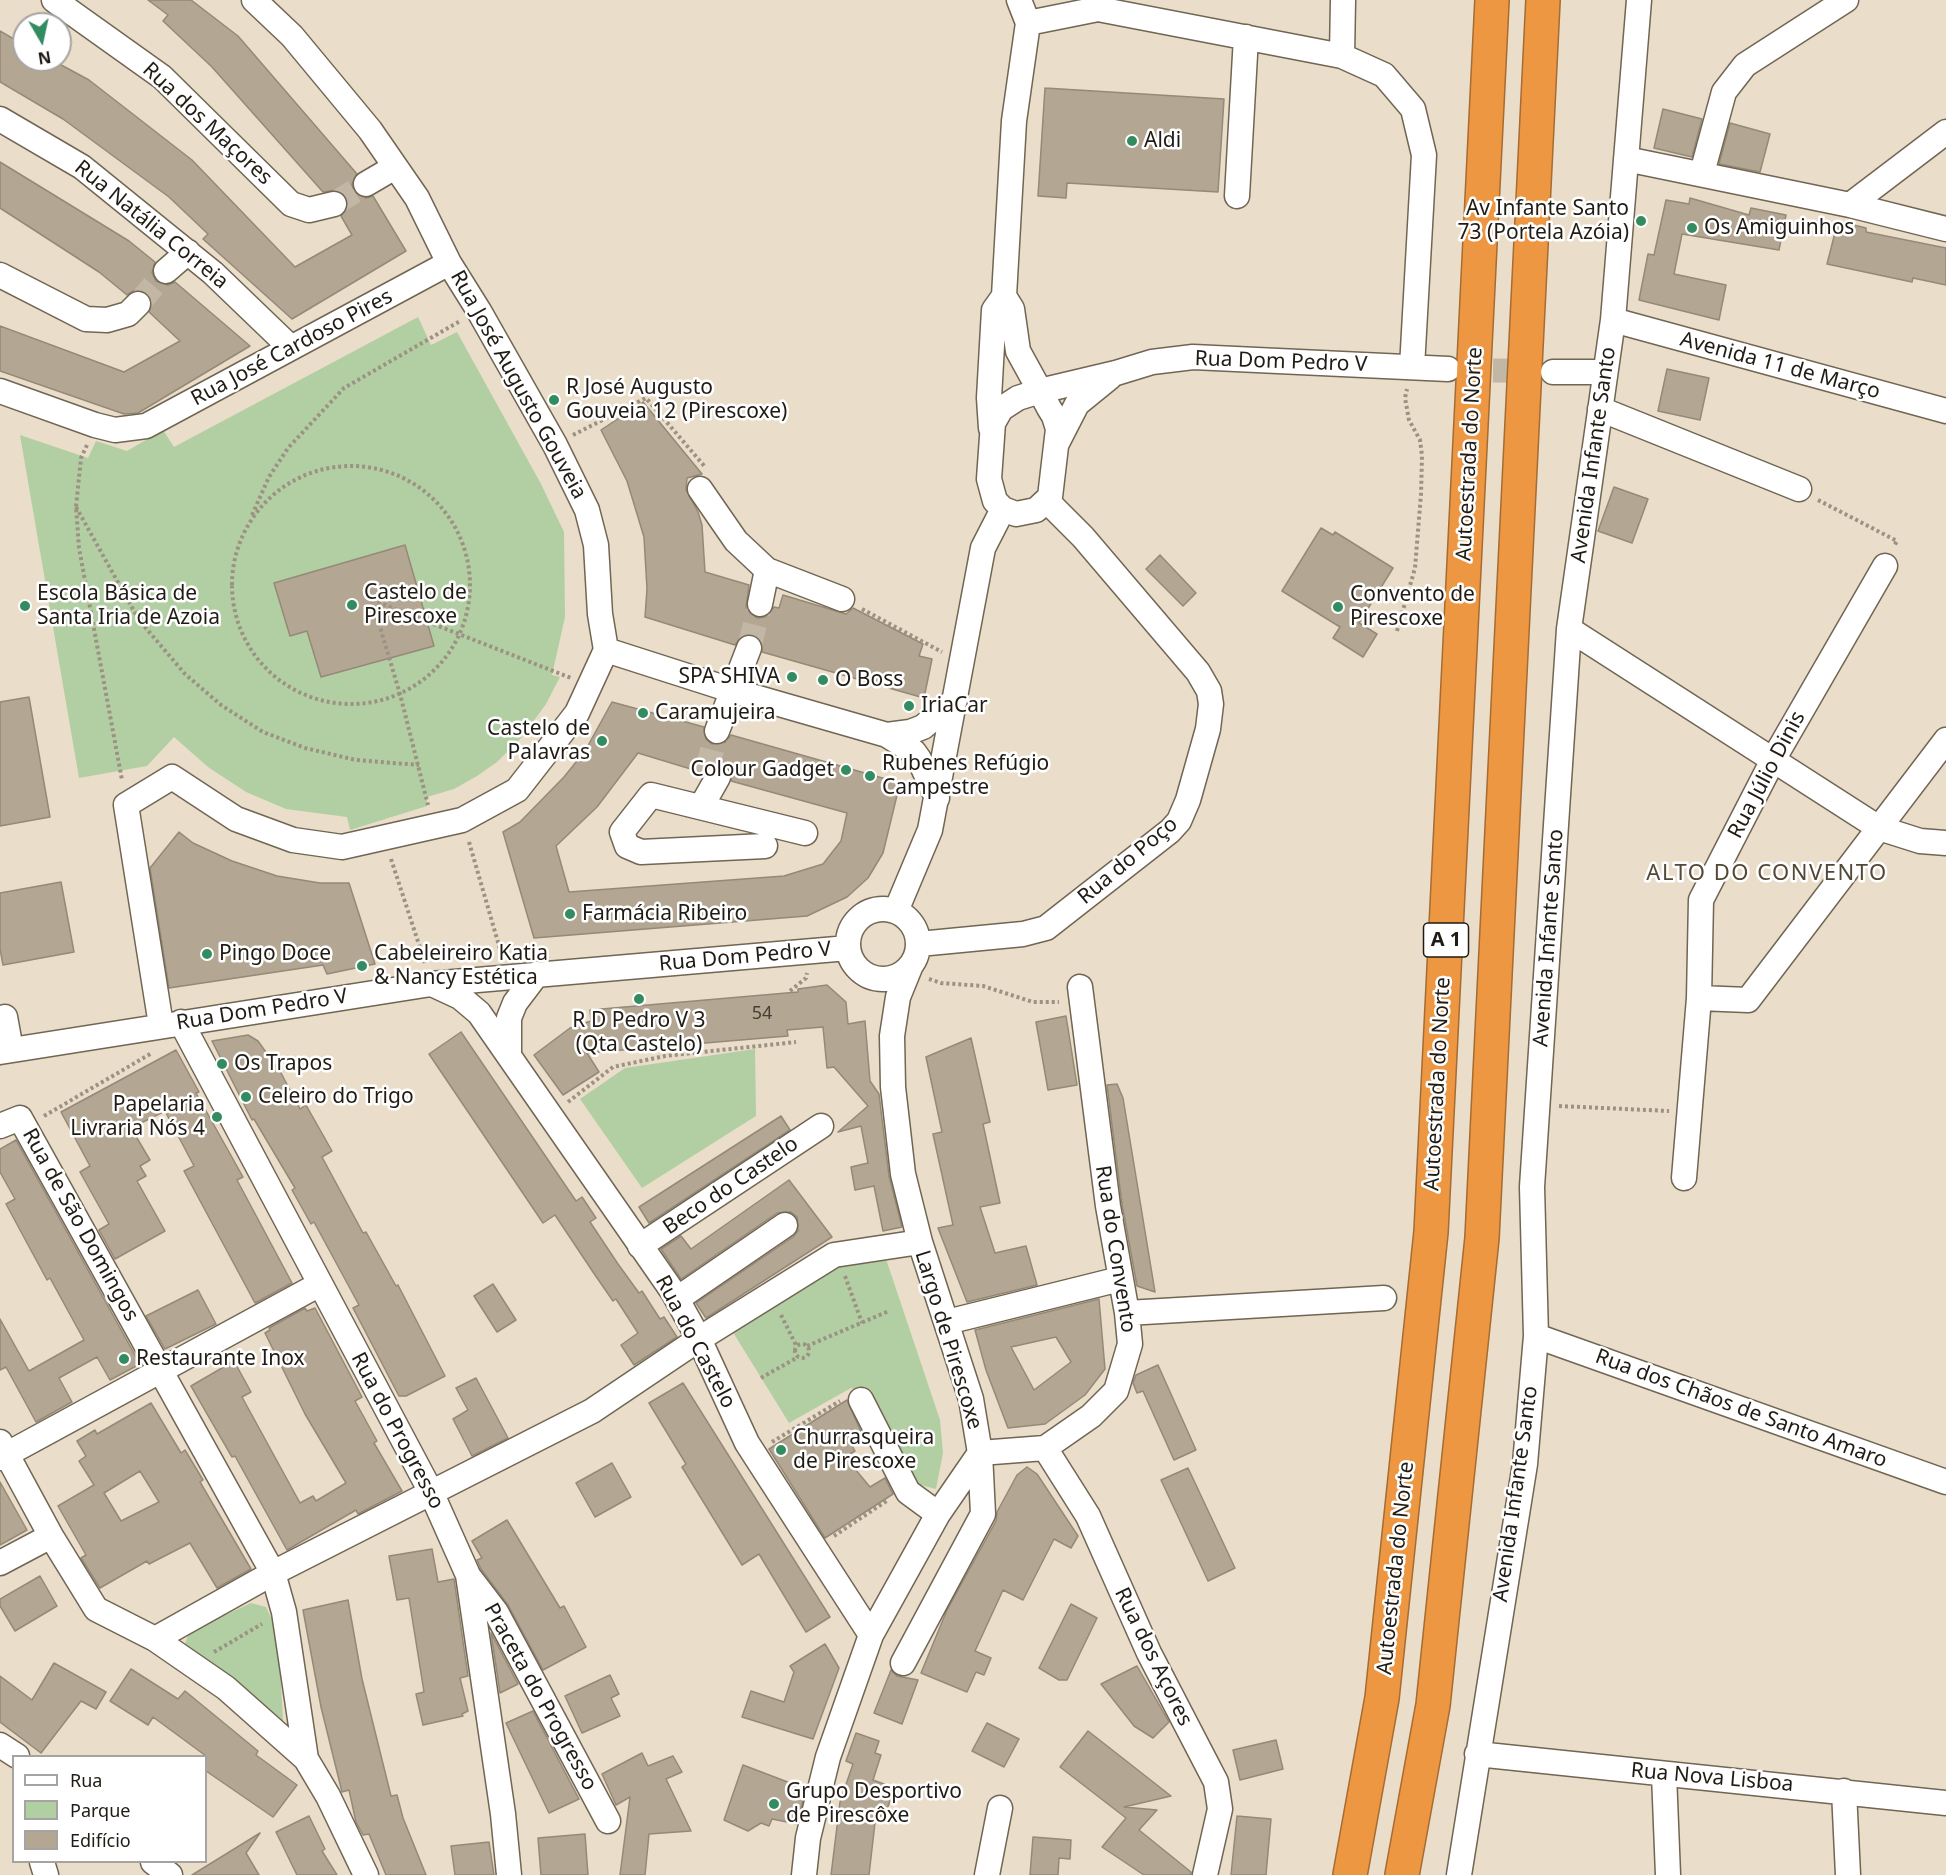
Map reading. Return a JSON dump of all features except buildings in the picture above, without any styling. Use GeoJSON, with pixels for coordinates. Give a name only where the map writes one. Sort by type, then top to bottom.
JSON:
{"type":"FeatureCollection","features":[{"type":"Feature","properties":{"kind":"highway","name":"Autoestrada do Norte"},"geometry":{"type":"LineString","coordinates":[[1350,1875],[1382,1698],[1431,1232],[1492,0]]}},
{"type":"Feature","properties":{"kind":"highway","name":"A 1"},"geometry":{"type":"LineString","coordinates":[[1402,1875],[1433,1705],[1482,1238],[1543,0]]}},
{"type":"Feature","properties":{"kind":"street","name":"Rua dos Maçores"},"geometry":{"type":"LineString","coordinates":[[54,0],[162,77],[291,204],[309,210],[334,204]]}},
{"type":"Feature","properties":{"kind":"street","name":"Rua José Augusto Gouveia"},"geometry":{"type":"LineString","coordinates":[[254,0],[292,36],[370,130],[417,198],[449,263],[555,445],[587,510],[596,545],[600,614],[606,650]]}},
{"type":"Feature","properties":{"kind":"street"},"geometry":{"type":"LineString","coordinates":[[1004,296],[1014,121],[1028,23],[1019,0]]}},
{"type":"Feature","properties":{"kind":"street"},"geometry":{"type":"LineString","coordinates":[[1342,0],[1342,56]]}},
{"type":"Feature","properties":{"kind":"street","name":"Avenida Infante Santo"},"geometry":{"type":"LineString","coordinates":[[1459,1875],[1525,1464],[1536,1336],[1532,1187],[1569,629],[1613,320],[1639,0]]}},
{"type":"Feature","properties":{"kind":"street"},"geometry":{"type":"LineString","coordinates":[[1702,173],[1724,92],[1745,65],[1846,0]]}},
{"type":"Feature","properties":{"kind":"street"},"geometry":{"type":"LineString","coordinates":[[1028,23],[1098,9],[1342,56],[1384,75],[1413,110],[1424,155],[1412,367]]}},
{"type":"Feature","properties":{"kind":"street"},"geometry":{"type":"LineString","coordinates":[[1237,196],[1246,37]]}},
{"type":"Feature","properties":{"kind":"street","name":"Rua Natália Correia"},"geometry":{"type":"LineString","coordinates":[[0,119],[82,166],[213,273],[290,347]]}},
{"type":"Feature","properties":{"kind":"street"},"geometry":{"type":"LineString","coordinates":[[1850,205],[1946,132]]}},
{"type":"Feature","properties":{"kind":"street"},"geometry":{"type":"LineString","coordinates":[[1626,159],[1850,205],[1946,229]]}},
{"type":"Feature","properties":{"kind":"street"},"geometry":{"type":"LineString","coordinates":[[366,184],[395,167]]}},
{"type":"Feature","properties":{"kind":"street"},"geometry":{"type":"LineString","coordinates":[[166,271],[188,252]]}},
{"type":"Feature","properties":{"kind":"street","name":"Rua José Cardoso Pires"},"geometry":{"type":"LineString","coordinates":[[95,425],[115,430],[146,426],[449,263]]}},
{"type":"Feature","properties":{"kind":"street"},"geometry":{"type":"LineString","coordinates":[[0,274],[86,319],[107,320],[128,314],[138,304]]}},
{"type":"Feature","properties":{"kind":"street","name":"Rua Dom Pedro V"},"geometry":{"type":"LineString","coordinates":[[992,436],[989,398],[994,310],[1004,296],[1012,309],[1018,351],[1036,399],[1058,429],[1054,448],[1052,486],[1047,501]]}},
{"type":"Feature","properties":{"kind":"street","name":"Avenida 11 de Março"},"geometry":{"type":"LineString","coordinates":[[1613,320],[1946,411]]}},
{"type":"Feature","properties":{"kind":"street","name":"Rua Dom Pedro V"},"geometry":{"type":"LineString","coordinates":[[1003,509],[995,501],[990,488],[993,423],[1001,409],[1152,362],[1193,357],[1448,369]]}},
{"type":"Feature","properties":{"kind":"street"},"geometry":{"type":"LineString","coordinates":[[1553,372],[1605,372]]}},
{"type":"Feature","properties":{"kind":"street","name":"Rua Dom Pedro V"},"geometry":{"type":"LineString","coordinates":[[1054,448],[1077,404],[1116,373]]}},
{"type":"Feature","properties":{"kind":"street"},"geometry":{"type":"LineString","coordinates":[[0,391],[95,425]]}},
{"type":"Feature","properties":{"kind":"street"},"geometry":{"type":"LineString","coordinates":[[1600,409],[1799,489]]}},
{"type":"Feature","properties":{"kind":"street"},"geometry":{"type":"LineString","coordinates":[[700,489],[736,541],[767,570],[842,599]]}},
{"type":"Feature","properties":{"kind":"street"},"geometry":{"type":"LineString","coordinates":[[896,911],[930,830],[983,548],[1003,509],[1022,514],[1036,510],[1047,501]]}},
{"type":"Feature","properties":{"kind":"street","name":"Rua do Poço"},"geometry":{"type":"LineString","coordinates":[[912,961],[1047,928],[1170,831],[1179,821],[1188,800],[1208,729],[1211,704],[1209,691],[1198,672],[1083,537],[1047,501]]}},
{"type":"Feature","properties":{"kind":"street","name":"Rua Júlio Dinis"},"geometry":{"type":"LineString","coordinates":[[1684,1178],[1699,998],[1701,900],[1773,760],[1885,566]]}},
{"type":"Feature","properties":{"kind":"street"},"geometry":{"type":"LineString","coordinates":[[760,604],[767,570]]}},
{"type":"Feature","properties":{"kind":"street"},"geometry":{"type":"LineString","coordinates":[[1569,629],[1879,828],[1920,841],[1946,843]]}},
{"type":"Feature","properties":{"kind":"street"},"geometry":{"type":"LineString","coordinates":[[724,733],[732,699],[749,648]]}},
{"type":"Feature","properties":{"kind":"street"},"geometry":{"type":"LineString","coordinates":[[126,805],[172,777],[236,819],[293,840],[342,847],[462,820],[518,790],[577,713],[606,650],[732,699],[886,735],[908,748],[919,759],[937,798]]}},
{"type":"Feature","properties":{"kind":"street"},"geometry":{"type":"LineString","coordinates":[[886,735],[910,732],[923,727],[955,700]]}},
{"type":"Feature","properties":{"kind":"street"},"geometry":{"type":"LineString","coordinates":[[1699,998],[1748,1000],[1946,740]]}},
{"type":"Feature","properties":{"kind":"street"},"geometry":{"type":"LineString","coordinates":[[701,807],[712,775]]}},
{"type":"Feature","properties":{"kind":"street"},"geometry":{"type":"LineString","coordinates":[[765,846],[641,852],[633,850],[623,839],[622,832],[651,795],[805,833]]}},
{"type":"Feature","properties":{"kind":"street","name":"Rua do Progresso"},"geometry":{"type":"LineString","coordinates":[[126,805],[176,1027],[320,1284],[430,1492],[468,1575],[503,1814],[509,1875]]}},
{"type":"Feature","properties":{"kind":"street"},"geometry":{"type":"LineString","coordinates":[[912,961],[891,978],[880,979],[858,969],[848,948],[849,936],[861,916],[884,908],[896,911],[912,924],[912,961],[898,997],[892,1036],[893,1087],[903,1174],[920,1242]]}},
{"type":"Feature","properties":{"kind":"street","name":"Rua Dom Pedro V"},"geometry":{"type":"LineString","coordinates":[[5,1051],[176,1027],[431,984],[848,948]]}},
{"type":"Feature","properties":{"kind":"street"},"geometry":{"type":"LineString","coordinates":[[509,1054],[509,1018],[515,1003],[537,974]]}},
{"type":"Feature","properties":{"kind":"street","name":"Rua do Castelo"},"geometry":{"type":"LineString","coordinates":[[431,984],[460,997],[478,1013],[509,1054],[677,1299],[699,1339],[753,1454],[871,1635]]}},
{"type":"Feature","properties":{"kind":"street","name":"Rua do Convento"},"geometry":{"type":"LineString","coordinates":[[1045,1448],[1091,1416],[1116,1391],[1130,1344],[1080,994]]}},
{"type":"Feature","properties":{"kind":"street"},"geometry":{"type":"LineString","coordinates":[[5,1017],[5,1051]]}},
{"type":"Feature","properties":{"kind":"street","name":"Rua de São Domingos"},"geometry":{"type":"LineString","coordinates":[[0,1126],[20,1118],[273,1573],[284,1612],[306,1759]]}},
{"type":"Feature","properties":{"kind":"street","name":"Beco do Castelo"},"geometry":{"type":"LineString","coordinates":[[640,1246],[821,1126]]}},
{"type":"Feature","properties":{"kind":"street"},"geometry":{"type":"LineString","coordinates":[[677,1299],[785,1225]]}},
{"type":"Feature","properties":{"kind":"street","name":"Largo de Pirescoxe"},"geometry":{"type":"LineString","coordinates":[[155,1639],[273,1573],[592,1411],[699,1339],[834,1255],[920,1242],[971,1400],[980,1453],[983,1514],[903,1663]]}},
{"type":"Feature","properties":{"kind":"street"},"geometry":{"type":"LineString","coordinates":[[946,1322],[1120,1279]]}},
{"type":"Feature","properties":{"kind":"street"},"geometry":{"type":"LineString","coordinates":[[320,1284],[160,1371],[2,1452],[96,1609],[155,1639],[226,1688],[306,1759],[328,1796],[366,1875]]}},
{"type":"Feature","properties":{"kind":"street"},"geometry":{"type":"LineString","coordinates":[[1127,1313],[1384,1298]]}},
{"type":"Feature","properties":{"kind":"street","name":"Rua dos Chãos de Santo Amaro"},"geometry":{"type":"LineString","coordinates":[[1536,1336],[1946,1482]]}},
{"type":"Feature","properties":{"kind":"street"},"geometry":{"type":"LineString","coordinates":[[861,1400],[907,1489],[938,1514]]}},
{"type":"Feature","properties":{"kind":"street"},"geometry":{"type":"LineString","coordinates":[[804,1875],[808,1838],[828,1757],[871,1635],[938,1514],[980,1453],[1045,1448]]}},
{"type":"Feature","properties":{"kind":"street","name":"Rua dos Açores"},"geometry":{"type":"LineString","coordinates":[[1045,1448],[1088,1516],[1146,1649],[1216,1782],[1220,1809],[1205,1875]]}},
{"type":"Feature","properties":{"kind":"street"},"geometry":{"type":"LineString","coordinates":[[0,1563],[51,1536]]}},
{"type":"Feature","properties":{"kind":"street","name":"Praceta do Progresso"},"geometry":{"type":"LineString","coordinates":[[468,1575],[496,1612],[608,1821]]}},
{"type":"Feature","properties":{"kind":"street","name":"Rua Nova Lisboa"},"geometry":{"type":"LineString","coordinates":[[1477,1754],[1946,1803]]}},
{"type":"Feature","properties":{"kind":"street"},"geometry":{"type":"LineString","coordinates":[[1664,1774],[1668,1875]]}},
{"type":"Feature","properties":{"kind":"street"},"geometry":{"type":"LineString","coordinates":[[1844,1791],[1848,1875]]}},
{"type":"Feature","properties":{"kind":"street"},"geometry":{"type":"LineString","coordinates":[[987,1875],[1000,1808]]}},
{"type":"Feature","properties":{"kind":"street"},"geometry":{"type":"LineString","coordinates":[[154,1863],[170,1875]]}},
{"type":"Feature","properties":{"kind":"path"},"geometry":{"type":"LineString","coordinates":[[249,522],[266,500],[288,483],[340,466],[368,466],[394,473],[419,486],[440,504],[451,519],[467,552],[471,579],[469,607],[461,633],[442,663],[423,680],[400,694],[376,701],[351,704],[326,701],[302,694],[280,681],[261,664],[243,635],[232,595],[233,570],[238,545],[269,477],[288,448],[344,388],[479,311]]}},
{"type":"Feature","properties":{"kind":"path"},"geometry":{"type":"LineString","coordinates":[[1397,631],[1415,568],[1419,534],[1422,456],[1420,440],[1409,420],[1405,398],[1412,367]]}},
{"type":"Feature","properties":{"kind":"path"},"geometry":{"type":"LineString","coordinates":[[555,445],[646,398],[707,467],[700,489]]}},
{"type":"Feature","properties":{"kind":"path"},"geometry":{"type":"LineString","coordinates":[[95,425],[81,458],[76,507],[79,548],[126,805]]}},
{"type":"Feature","properties":{"kind":"path"},"geometry":{"type":"LineString","coordinates":[[1799,489],[1897,541],[1885,566]]}},
{"type":"Feature","properties":{"kind":"path"},"geometry":{"type":"LineString","coordinates":[[76,507],[139,620],[185,674],[221,705],[263,732],[305,748],[356,760],[419,765]]}},
{"type":"Feature","properties":{"kind":"path"},"geometry":{"type":"LineString","coordinates":[[842,599],[962,663]]}},
{"type":"Feature","properties":{"kind":"path"},"geometry":{"type":"LineString","coordinates":[[433,827],[400,694],[372,600],[461,633],[591,686]]}},
{"type":"Feature","properties":{"kind":"path"},"geometry":{"type":"LineString","coordinates":[[462,820],[508,977]]}},
{"type":"Feature","properties":{"kind":"path"},"geometry":{"type":"LineString","coordinates":[[384,837],[431,984]]}},
{"type":"Feature","properties":{"kind":"path"},"geometry":{"type":"LineString","coordinates":[[912,961],[941,983],[983,986],[1033,1002],[1080,994]]}},
{"type":"Feature","properties":{"kind":"path"},"geometry":{"type":"LineString","coordinates":[[790,991],[806,978],[808,966]]}},
{"type":"Feature","properties":{"kind":"path"},"geometry":{"type":"LineString","coordinates":[[25,1127],[176,1027]]}},
{"type":"Feature","properties":{"kind":"path"},"geometry":{"type":"LineString","coordinates":[[549,1113],[574,1099],[613,1067],[665,1056],[796,1042]]}},
{"type":"Feature","properties":{"kind":"path"},"geometry":{"type":"LineString","coordinates":[[1538,1105],[1690,1112]]}},
{"type":"Feature","properties":{"kind":"path"},"geometry":{"type":"LineString","coordinates":[[834,1255],[841,1264],[862,1323]]}},
{"type":"Feature","properties":{"kind":"path"},"geometry":{"type":"LineString","coordinates":[[797,1347],[807,1346],[889,1311]]}},
{"type":"Feature","properties":{"kind":"path"},"geometry":{"type":"LineString","coordinates":[[779,1312],[797,1347],[795,1353],[798,1357]]}},
{"type":"Feature","properties":{"kind":"path"},"geometry":{"type":"LineString","coordinates":[[761,1378],[798,1357],[804,1358],[808,1355],[807,1346]]}},
{"type":"Feature","properties":{"kind":"path"},"geometry":{"type":"LineString","coordinates":[[753,1454],[850,1394],[861,1400]]}},
{"type":"Feature","properties":{"kind":"path"},"geometry":{"type":"LineString","coordinates":[[814,1548],[907,1489]]}},
{"type":"Feature","properties":{"kind":"path"},"geometry":{"type":"LineString","coordinates":[[192,1665],[284,1612]]}},
{"type":"Feature","properties":{"kind":"green space"},"geometry":{"type":"Polygon","coordinates":[[[418,317],[431,345],[457,332],[541,484],[564,532],[565,617],[552,675],[560,677],[546,704],[522,737],[497,762],[477,776],[454,789],[427,797],[427,806],[350,830],[347,817],[286,809],[246,792],[208,767],[174,737],[147,766],[79,778],[20,435],[88,458],[96,441],[127,451],[163,430],[174,447],[418,317]]]}},
{"type":"Feature","properties":{"kind":"green space"},"geometry":{"type":"Polygon","coordinates":[[[755,1049],[756,1116],[642,1188],[580,1099],[625,1068],[755,1049]]]}},
{"type":"Feature","properties":{"kind":"green space"},"geometry":{"type":"Polygon","coordinates":[[[885,1256],[940,1420],[943,1453],[936,1489],[913,1483],[861,1390],[851,1388],[789,1423],[731,1329],[841,1264],[885,1256]]]}},
{"type":"Feature","properties":{"kind":"green space"},"geometry":{"type":"Polygon","coordinates":[[[251,1603],[266,1607],[278,1633],[283,1720],[275,1721],[191,1655],[185,1644],[189,1632],[251,1603]]]}},
{"type":"Feature","properties":{"kind":"tunnel"},"geometry":{"type":"LineString","coordinates":[[334,204],[366,184]]}},
{"type":"Feature","properties":{"kind":"tunnel"},"geometry":{"type":"LineString","coordinates":[[138,304],[166,271]]}},
{"type":"Feature","properties":{"kind":"tunnel"},"geometry":{"type":"LineString","coordinates":[[1457,370],[1539,371]]}},
{"type":"Feature","properties":{"kind":"tunnel"},"geometry":{"type":"LineString","coordinates":[[749,648],[760,604]]}},
{"type":"Feature","properties":{"kind":"tunnel"},"geometry":{"type":"LineString","coordinates":[[706,773],[717,731]]}},
{"type":"Feature","properties":{"kind":"place","name":"Aldi"},"geometry":{"type":"Point","coordinates":[1132,141]}},
{"type":"Feature","properties":{"kind":"place","name":"Av Infante Santo 73 (Portela Azóia)"},"geometry":{"type":"Point","coordinates":[1641,221]}},
{"type":"Feature","properties":{"kind":"place","name":"Os Amiguinhos"},"geometry":{"type":"Point","coordinates":[1692,228]}},
{"type":"Feature","properties":{"kind":"place","name":"R José Augusto Gouveia 12 (Pirescoxe)"},"geometry":{"type":"Point","coordinates":[554,400]}},
{"type":"Feature","properties":{"kind":"place","name":"Castelo de Pirescoxe"},"geometry":{"type":"Point","coordinates":[352,605]}},
{"type":"Feature","properties":{"kind":"place","name":"Escola Básica de Santa Iria de Azoia"},"geometry":{"type":"Point","coordinates":[25,606]}},
{"type":"Feature","properties":{"kind":"place","name":"Convento de Pirescoxe"},"geometry":{"type":"Point","coordinates":[1338,607]}},
{"type":"Feature","properties":{"kind":"place","name":"SPA SHIVA"},"geometry":{"type":"Point","coordinates":[792,677]}},
{"type":"Feature","properties":{"kind":"place","name":"O Boss"},"geometry":{"type":"Point","coordinates":[823,680]}},
{"type":"Feature","properties":{"kind":"place","name":"IriaCar"},"geometry":{"type":"Point","coordinates":[909,706]}},
{"type":"Feature","properties":{"kind":"place","name":"Caramujeira"},"geometry":{"type":"Point","coordinates":[643,713]}},
{"type":"Feature","properties":{"kind":"place","name":"Castelo de Palavras"},"geometry":{"type":"Point","coordinates":[602,741]}},
{"type":"Feature","properties":{"kind":"place","name":"Colour Gadget"},"geometry":{"type":"Point","coordinates":[846,770]}},
{"type":"Feature","properties":{"kind":"place","name":"Rubenes Refúgio Campestre"},"geometry":{"type":"Point","coordinates":[870,776]}},
{"type":"Feature","properties":{"kind":"place","name":"Farmácia Ribeiro"},"geometry":{"type":"Point","coordinates":[570,914]}},
{"type":"Feature","properties":{"kind":"place","name":"Pingo Doce"},"geometry":{"type":"Point","coordinates":[207,954]}},
{"type":"Feature","properties":{"kind":"place","name":"Cabeleireiro Katia & Nancy Estética"},"geometry":{"type":"Point","coordinates":[362,966]}},
{"type":"Feature","properties":{"kind":"place","name":"R D Pedro V 3 (Qta Castelo)"},"geometry":{"type":"Point","coordinates":[639,999]}},
{"type":"Feature","properties":{"kind":"place","name":"Os Trapos"},"geometry":{"type":"Point","coordinates":[222,1064]}},
{"type":"Feature","properties":{"kind":"place","name":"Celeiro do Trigo"},"geometry":{"type":"Point","coordinates":[246,1097]}},
{"type":"Feature","properties":{"kind":"place","name":"Papelaria Livraria Nós 4"},"geometry":{"type":"Point","coordinates":[217,1117]}},
{"type":"Feature","properties":{"kind":"place","name":"Restaurante Inox"},"geometry":{"type":"Point","coordinates":[124,1359]}},
{"type":"Feature","properties":{"kind":"place","name":"Churrasqueira de Pirescoxe"},"geometry":{"type":"Point","coordinates":[781,1450]}},
{"type":"Feature","properties":{"kind":"place","name":"Grupo Desportivo de Pirescôxe"},"geometry":{"type":"Point","coordinates":[774,1804]}},
{"type":"Feature","properties":{"kind":"district","name":"ALTO DO CONVENTO"},"geometry":{"type":"Point","coordinates":[1767,874]}}]}
